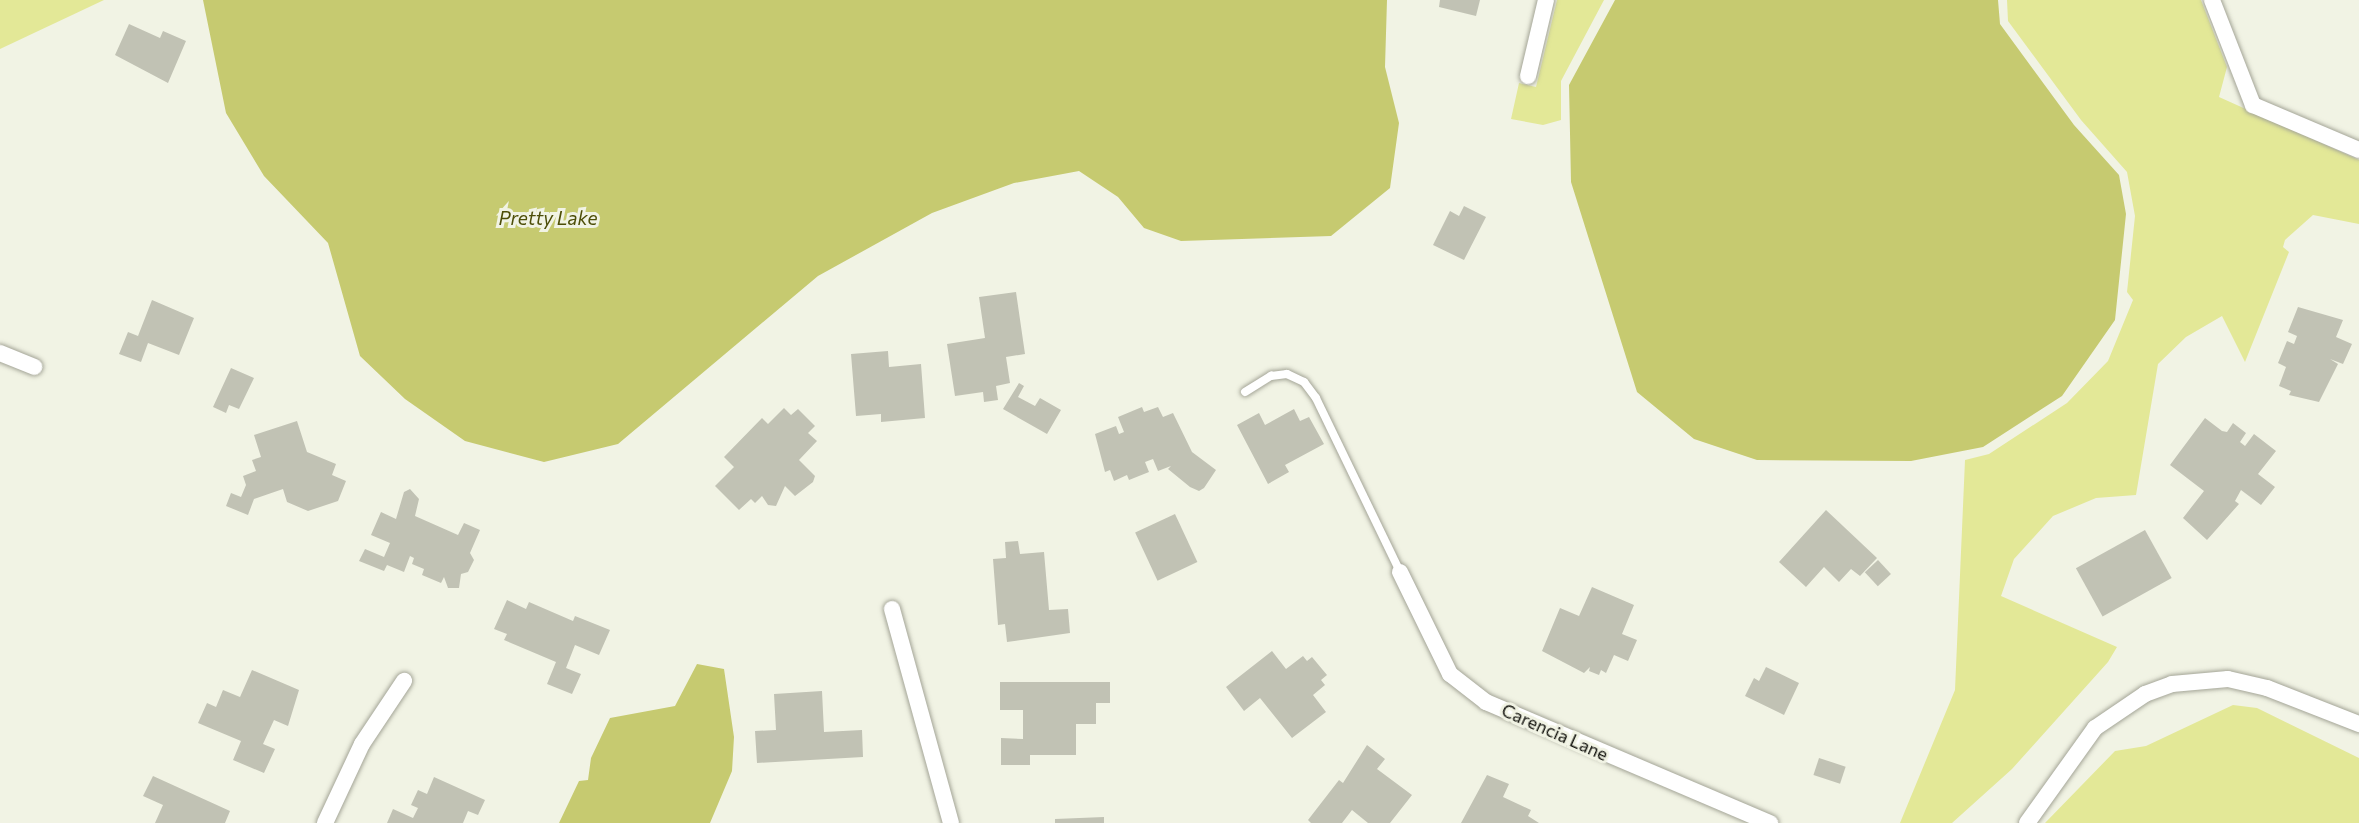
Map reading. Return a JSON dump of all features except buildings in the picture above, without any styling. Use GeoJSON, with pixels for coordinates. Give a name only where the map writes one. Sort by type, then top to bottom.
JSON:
{"type":"FeatureCollection","features":[{"type":"Feature","properties":{"kind":"street"},"geometry":{"type":"LineString","coordinates":[[1528,76],[1546,0]]}},
{"type":"Feature","properties":{"kind":"street"},"geometry":{"type":"LineString","coordinates":[[2212,0],[2253,106],[2359,150]]}},
{"type":"Feature","properties":{"kind":"street"},"geometry":{"type":"LineString","coordinates":[[0,353],[34,367]]}},
{"type":"Feature","properties":{"kind":"street","name":"Carencia Lane"},"geometry":{"type":"LineString","coordinates":[[1400,572],[1450,674],[1486,702],[1770,823]]}},
{"type":"Feature","properties":{"kind":"street"},"geometry":{"type":"LineString","coordinates":[[892,609],[951,823]]}},
{"type":"Feature","properties":{"kind":"street"},"geometry":{"type":"LineString","coordinates":[[2027,823],[2095,728],[2145,694],[2172,684],[2228,679],[2267,688],[2358,725]]}},
{"type":"Feature","properties":{"kind":"street"},"geometry":{"type":"LineString","coordinates":[[325,823],[362,744],[404,681]]}},
{"type":"Feature","properties":{"kind":"lane"},"geometry":{"type":"LineString","coordinates":[[1245,392],[1271,376],[1287,374],[1304,382],[1317,398],[1400,572]]}},
{"type":"Feature","properties":{"kind":"shaded area"},"geometry":{"type":"Polygon","coordinates":[[[0,0],[104,0],[0,49],[0,0]]]}},
{"type":"Feature","properties":{"kind":"shaded area"},"geometry":{"type":"Polygon","coordinates":[[[1557,0],[1604,0],[1561,81],[1561,120],[1543,125],[1511,119],[1519,83],[1536,87],[1557,0]]]}},
{"type":"Feature","properties":{"kind":"shaded area"},"geometry":{"type":"Polygon","coordinates":[[[2007,0],[2201,0],[2227,67],[2219,97],[2359,160],[2359,224],[2313,215],[2285,240],[2283,247],[2289,252],[2245,362],[2222,316],[2186,337],[2158,364],[2136,495],[2096,498],[2053,516],[2014,559],[2001,596],[2117,647],[2108,662],[2012,769],[1952,823],[1900,823],[1955,690],[1965,460],[1989,454],[2067,403],[2108,361],[2133,300],[2127,292],[2135,216],[2127,172],[2081,120],[2008,21],[2007,0]]]}},
{"type":"Feature","properties":{"kind":"shaded area"},"geometry":{"type":"Polygon","coordinates":[[[2233,705],[2257,708],[2359,758],[2359,823],[2045,823],[2115,751],[2146,746],[2233,705]]]}},
{"type":"Feature","properties":{"kind":"water","name":"Pretty Lake"},"geometry":{"type":"Polygon","coordinates":[[[203,0],[1387,0],[1385,67],[1399,123],[1390,188],[1331,236],[1181,241],[1144,228],[1118,197],[1079,171],[1014,183],[932,213],[818,276],[618,444],[544,462],[465,441],[405,399],[360,356],[328,243],[264,176],[226,113],[203,0]]]}},
{"type":"Feature","properties":{"kind":"water"},"geometry":{"type":"Polygon","coordinates":[[[1615,0],[1998,0],[2000,24],[2074,125],[2119,175],[2126,214],[2115,320],[2062,396],[1983,447],[1911,461],[1757,460],[1694,439],[1637,392],[1571,182],[1569,85],[1615,0]]]}},
{"type":"Feature","properties":{"kind":"water"},"geometry":{"type":"Polygon","coordinates":[[[697,664],[724,669],[734,737],[732,771],[710,823],[559,823],[579,781],[588,780],[591,758],[610,718],[675,706],[697,664]]]}}]}
